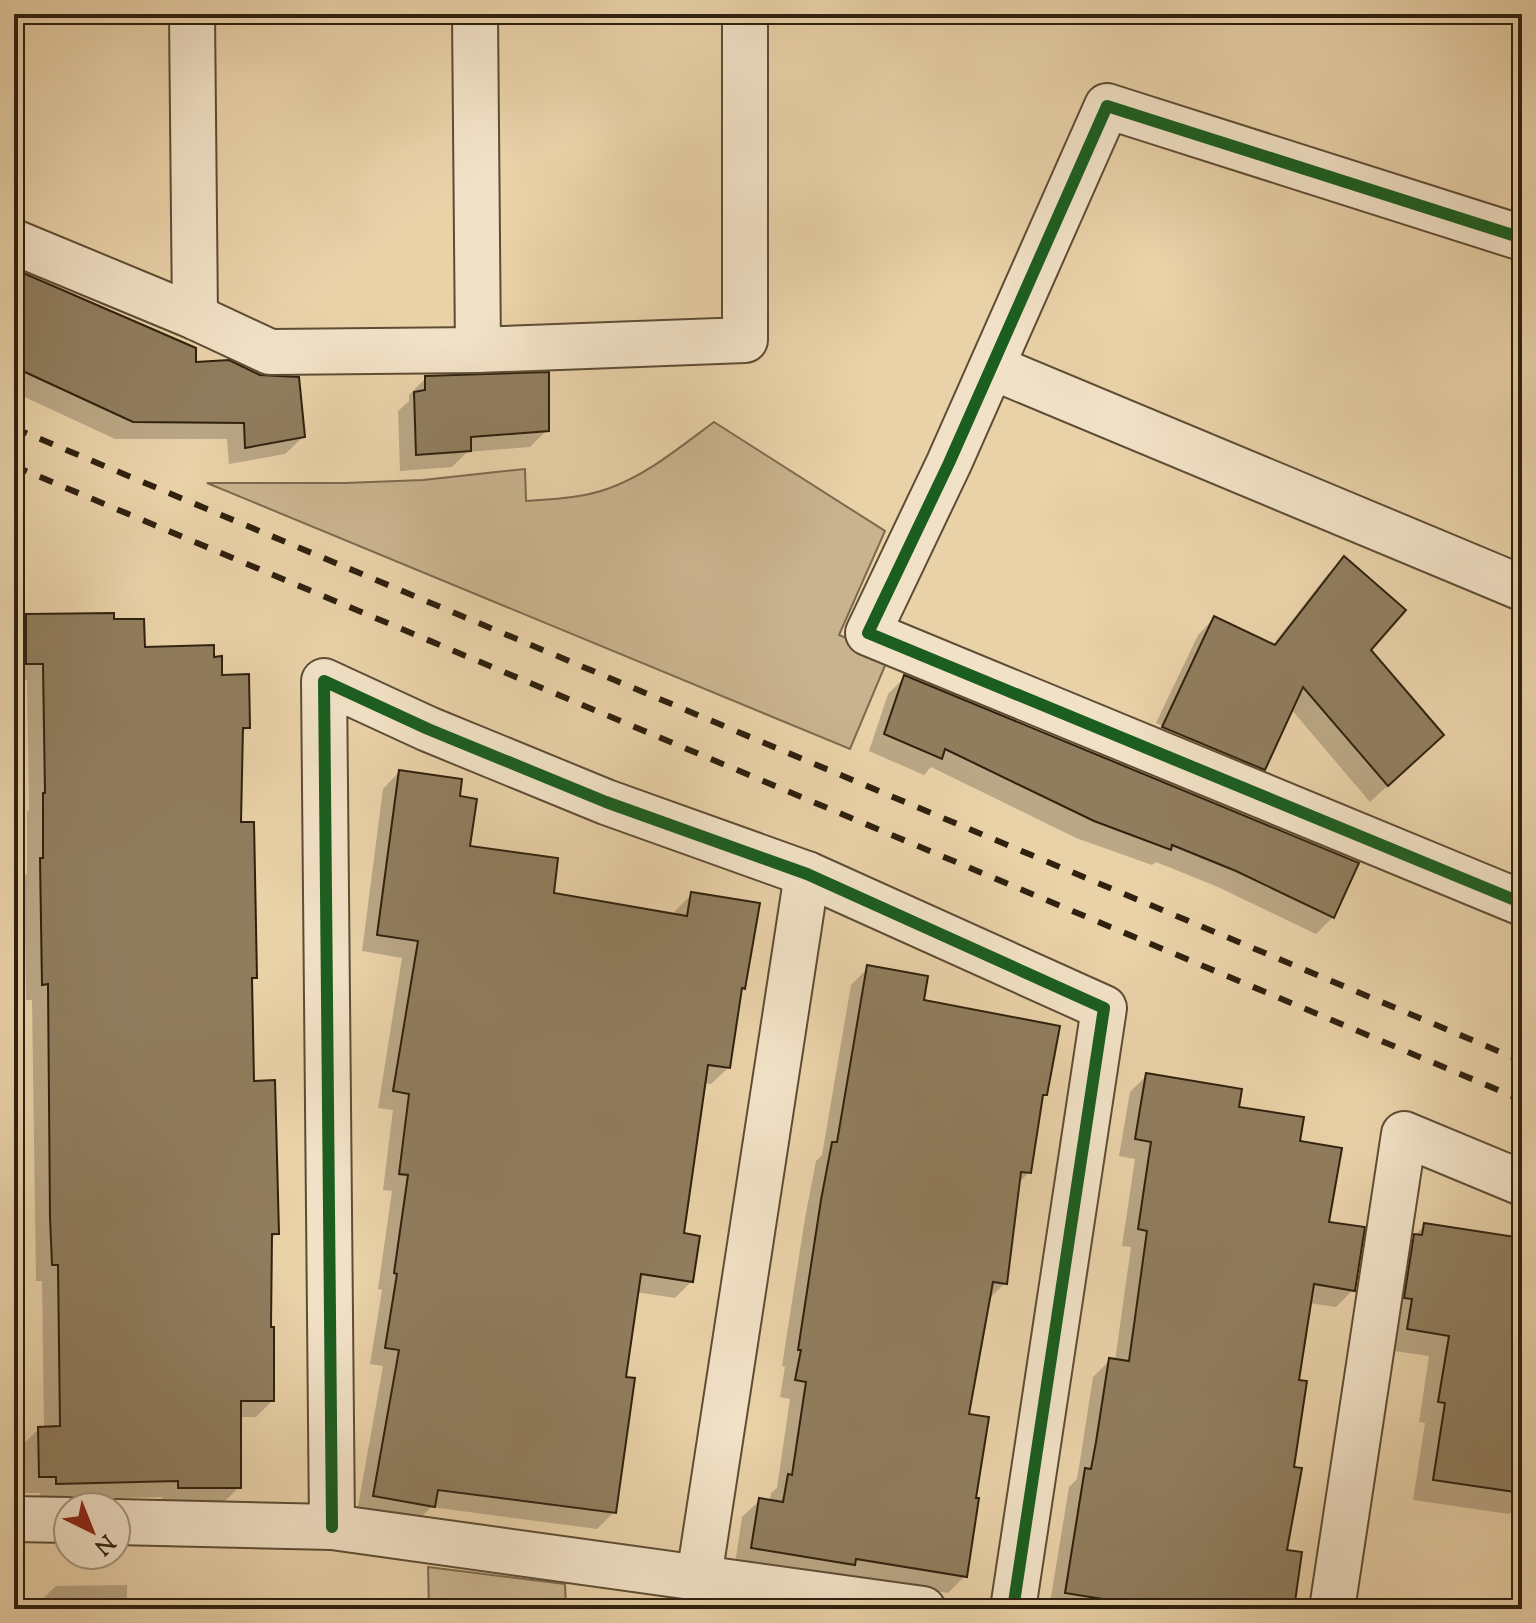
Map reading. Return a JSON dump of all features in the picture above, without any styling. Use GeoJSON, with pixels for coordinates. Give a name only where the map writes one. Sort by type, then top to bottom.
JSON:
{"type":"FeatureCollection","features":[{"type":"Feature","properties":{"kind":"street"},"geometry":{"type":"LineString","coordinates":[[192,14],[195,317]]}},
{"type":"Feature","properties":{"kind":"street"},"geometry":{"type":"LineString","coordinates":[[475,14],[478,350]]}},
{"type":"Feature","properties":{"kind":"street"},"geometry":{"type":"LineString","coordinates":[[14,242],[195,317],[270,352],[478,350],[745,340],[745,14]]}},
{"type":"Feature","properties":{"kind":"street"},"geometry":{"type":"LineString","coordinates":[[1522,238],[1107,106],[992,367],[868,633],[1522,903]]}},
{"type":"Feature","properties":{"kind":"street"},"geometry":{"type":"LineString","coordinates":[[992,367],[1522,588]]}},
{"type":"Feature","properties":{"kind":"street"},"geometry":{"type":"LineString","coordinates":[[332,1527],[324,681],[428,729],[606,802],[807,874],[1104,1008],[1013,1609]]}},
{"type":"Feature","properties":{"kind":"street"},"geometry":{"type":"LineString","coordinates":[[699,1577],[807,874]]}},
{"type":"Feature","properties":{"kind":"street"},"geometry":{"type":"LineString","coordinates":[[1332,1609],[1404,1134],[1522,1183]]}},
{"type":"Feature","properties":{"kind":"street"},"geometry":{"type":"LineString","coordinates":[[14,1519],[52,1520]]}},
{"type":"Feature","properties":{"kind":"street"},"geometry":{"type":"LineString","coordinates":[[132,1522],[332,1527],[699,1577],[877,1606],[923,1609]]}},
{"type":"Feature","properties":{"kind":"shaded area"},"geometry":{"type":"Polygon","coordinates":[[[714,422],[885,531],[839,635],[889,656],[850,749],[207,483],[423,480],[525,469],[526,501],[567,498],[597,492],[636,476],[714,422]]]}},
{"type":"Feature","properties":{"kind":"shaded area"},"geometry":{"type":"Polygon","coordinates":[[[428,1567],[565,1584],[566,1609],[429,1609],[428,1567]]]}},
{"type":"Feature","properties":{"kind":"building"},"geometry":{"type":"Polygon","coordinates":[[[14,269],[196,348],[196,362],[229,360],[260,375],[299,377],[305,437],[245,448],[244,423],[133,422],[14,367],[14,269]]]}},
{"type":"Feature","properties":{"kind":"building"},"geometry":{"type":"Polygon","coordinates":[[[549,372],[549,431],[471,437],[471,451],[416,455],[414,392],[425,390],[425,376],[549,372]]]}},
{"type":"Feature","properties":{"kind":"building"},"geometry":{"type":"Polygon","coordinates":[[[1344,556],[1406,610],[1371,650],[1444,735],[1388,786],[1303,687],[1265,770],[1162,727],[1214,616],[1275,645],[1344,556]]]}},
{"type":"Feature","properties":{"kind":"building"},"geometry":{"type":"Polygon","coordinates":[[[114,613],[114,619],[144,619],[145,647],[214,645],[214,657],[222,656],[222,675],[249,674],[250,728],[243,728],[241,822],[254,822],[257,978],[252,978],[254,1081],[275,1080],[279,1234],[272,1234],[274,1401],[241,1401],[241,1488],[178,1488],[178,1481],[56,1484],[56,1477],[39,1477],[38,1427],[60,1426],[58,1265],[52,1265],[50,1217],[48,984],[42,985],[40,858],[43,858],[45,793],[43,664],[26,664],[26,614],[114,613]]]}},
{"type":"Feature","properties":{"kind":"building"},"geometry":{"type":"Polygon","coordinates":[[[904,675],[1359,863],[1334,918],[1236,871],[1172,845],[1171,850],[1094,821],[945,749],[942,759],[884,734],[904,675]]]}},
{"type":"Feature","properties":{"kind":"building"},"geometry":{"type":"Polygon","coordinates":[[[399,770],[462,779],[460,796],[477,799],[470,846],[558,858],[554,893],[687,916],[691,892],[760,903],[745,989],[742,988],[730,1068],[708,1065],[684,1233],[700,1236],[693,1282],[641,1274],[626,1377],[635,1378],[616,1513],[438,1490],[435,1507],[373,1496],[399,1350],[385,1348],[408,1175],[399,1174],[409,1094],[393,1091],[418,941],[377,935],[399,770]]]}},
{"type":"Feature","properties":{"kind":"building"},"geometry":{"type":"Polygon","coordinates":[[[867,965],[928,976],[924,1000],[1060,1026],[1047,1095],[1043,1095],[1031,1173],[1021,1172],[1007,1284],[993,1282],[969,1414],[989,1417],[967,1577],[856,1559],[855,1565],[751,1548],[759,1498],[783,1502],[788,1474],[792,1475],[806,1382],[795,1380],[801,1350],[798,1350],[821,1200],[832,1142],[837,1142],[867,965]]]}},
{"type":"Feature","properties":{"kind":"building"},"geometry":{"type":"Polygon","coordinates":[[[1146,1073],[1242,1089],[1239,1107],[1304,1117],[1300,1141],[1342,1148],[1329,1222],[1365,1227],[1355,1291],[1314,1284],[1299,1380],[1307,1381],[1294,1467],[1302,1468],[1287,1550],[1302,1552],[1294,1609],[1165,1609],[1065,1593],[1085,1468],[1091,1469],[1109,1358],[1129,1361],[1147,1231],[1138,1229],[1151,1142],[1135,1139],[1146,1073]]]}},
{"type":"Feature","properties":{"kind":"building"},"geometry":{"type":"Polygon","coordinates":[[[1424,1223],[1522,1238],[1522,1493],[1433,1480],[1445,1403],[1438,1402],[1449,1336],[1407,1329],[1412,1299],[1404,1298],[1414,1234],[1422,1235],[1424,1223]]]}},
{"type":"Feature","properties":{"kind":"railway"},"geometry":{"type":"LineString","coordinates":[[14,428],[1522,1061]]}},
{"type":"Feature","properties":{"kind":"railway"},"geometry":{"type":"LineString","coordinates":[[14,466],[1522,1100]]}},
{"type":"Feature","properties":{"kind":"cycle path"},"geometry":{"type":"LineString","coordinates":[[1522,238],[1107,106],[949,463],[868,633],[1522,903]]}},
{"type":"Feature","properties":{"kind":"cycle path"},"geometry":{"type":"LineString","coordinates":[[332,1527],[324,681],[428,729],[606,802],[807,874],[1104,1008],[1013,1609]]}}]}
